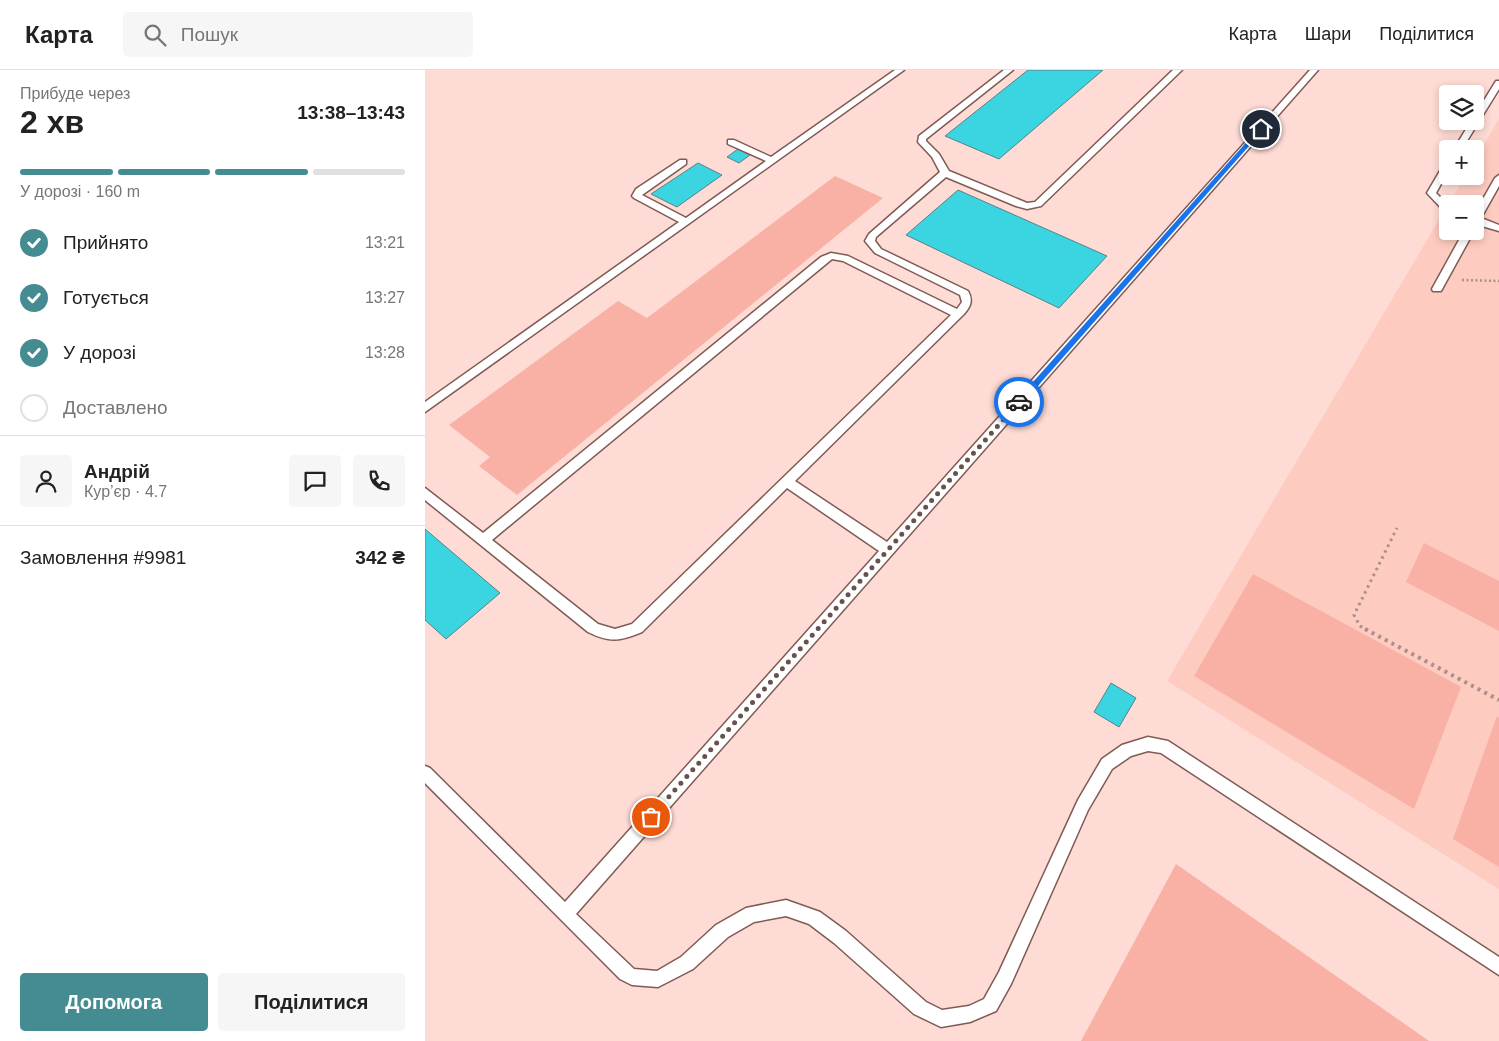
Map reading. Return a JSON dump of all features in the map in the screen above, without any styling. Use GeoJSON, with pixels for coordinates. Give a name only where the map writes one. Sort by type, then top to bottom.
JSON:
{"type":"FeatureCollection","features":[{"type":"Feature","properties":{"kind":"lane"},"geometry":{"type":"LineString","coordinates":[[425,408],[900,70]]}},
{"type":"Feature","properties":{"kind":"lane"},"geometry":{"type":"LineString","coordinates":[[1009,70],[922,138],[922,142],[930,147],[937,156],[945,173],[1027,206],[1038,204],[1178,70]]}},
{"type":"Feature","properties":{"kind":"lane"},"geometry":{"type":"LineString","coordinates":[[565,914],[1314,70]]}},
{"type":"Feature","properties":{"kind":"lane"},"geometry":{"type":"LineString","coordinates":[[1464,140],[1499,83]]}},
{"type":"Feature","properties":{"kind":"lane"},"geometry":{"type":"LineString","coordinates":[[731,142],[772,161]]}},
{"type":"Feature","properties":{"kind":"lane"},"geometry":{"type":"LineString","coordinates":[[683,162],[639,191],[637,196],[686,222]]}},
{"type":"Feature","properties":{"kind":"lane"},"geometry":{"type":"LineString","coordinates":[[425,493],[593,628],[605,635],[620,635],[637,628],[958,314],[967,303],[967,298],[963,293],[878,251],[870,241],[872,236],[945,173]]}},
{"type":"Feature","properties":{"kind":"lane"},"geometry":{"type":"LineString","coordinates":[[1484,204],[1499,178]]}},
{"type":"Feature","properties":{"kind":"lane"},"geometry":{"type":"LineString","coordinates":[[1439,180],[1431,193],[1439,201]]}},
{"type":"Feature","properties":{"kind":"lane"},"geometry":{"type":"LineString","coordinates":[[1484,223],[1499,228]]}},
{"type":"Feature","properties":{"kind":"lane"},"geometry":{"type":"LineString","coordinates":[[1437,289],[1464,240]]}},
{"type":"Feature","properties":{"kind":"lane"},"geometry":{"type":"LineString","coordinates":[[483,540],[824,259],[831,256],[845,258],[958,314]]}},
{"type":"Feature","properties":{"kind":"lane"},"geometry":{"type":"LineString","coordinates":[[787,482],[888,550]]}},
{"type":"Feature","properties":{"kind":"lane"},"geometry":{"type":"LineString","coordinates":[[425,773],[565,914],[632,977],[658,979],[687,963],[722,931],[752,914],[786,908],[814,918],[840,937],[920,1008],[941,1019],[970,1014],[990,1005],[1005,978],[1083,805],[1107,764],[1127,750],[1148,744],[1163,746],[1499,967]]}},
{"type":"Feature","properties":{"kind":"path"},"geometry":{"type":"LineString","coordinates":[[1443,279],[1499,281]]}},
{"type":"Feature","properties":{"kind":"path"},"geometry":{"type":"LineString","coordinates":[[1397,528],[1354,615],[1360,626],[1499,700]]}},
{"type":"Feature","properties":{"kind":"shaded area"},"geometry":{"type":"Polygon","coordinates":[[[1499,119],[1499,889],[1167,681],[1439,220],[1439,240],[1484,240],[1484,195],[1454,195],[1460,185],[1484,185],[1484,144],[1499,119]]]}},
{"type":"Feature","properties":{"kind":"shaded area"},"geometry":{"type":"Polygon","coordinates":[[[835,176],[883,198],[517,495],[479,466],[490,457],[449,425],[618,301],[647,318],[835,176]]]}},
{"type":"Feature","properties":{"kind":"shaded area"},"geometry":{"type":"Polygon","coordinates":[[[1424,543],[1499,581],[1499,631],[1406,582],[1424,543]]]}},
{"type":"Feature","properties":{"kind":"shaded area"},"geometry":{"type":"Polygon","coordinates":[[[1253,574],[1461,687],[1414,809],[1194,676],[1253,574]]]}},
{"type":"Feature","properties":{"kind":"shaded area"},"geometry":{"type":"Polygon","coordinates":[[[1497,716],[1499,718],[1499,867],[1453,839],[1497,716]]]}},
{"type":"Feature","properties":{"kind":"shaded area"},"geometry":{"type":"Polygon","coordinates":[[[1176,864],[1429,1041],[1081,1041],[1176,864]]]}},
{"type":"Feature","properties":{"kind":"building"},"geometry":{"type":"Polygon","coordinates":[[[1028,70],[1103,70],[999,159],[945,136],[1028,70]]]}},
{"type":"Feature","properties":{"kind":"building"},"geometry":{"type":"Polygon","coordinates":[[[738,149],[750,155],[739,163],[727,157],[738,149]]]}},
{"type":"Feature","properties":{"kind":"building"},"geometry":{"type":"Polygon","coordinates":[[[698,163],[722,175],[677,207],[651,194],[698,163]]]}},
{"type":"Feature","properties":{"kind":"building"},"geometry":{"type":"Polygon","coordinates":[[[958,190],[1107,256],[1059,308],[906,235],[958,190]]]}},
{"type":"Feature","properties":{"kind":"building"},"geometry":{"type":"Polygon","coordinates":[[[425,529],[500,593],[446,639],[425,620],[425,529]]]}},
{"type":"Feature","properties":{"kind":"building"},"geometry":{"type":"Polygon","coordinates":[[[1111,683],[1136,698],[1119,727],[1094,712],[1111,683]]]}},
{"type":"Feature","properties":{"kind":"way so far"},"geometry":{"type":"LineString","coordinates":[[651,817],[1019,402]]}},
{"type":"Feature","properties":{"kind":"route"},"geometry":{"type":"LineString","coordinates":[[1019,402],[1261,129]]}}]}
